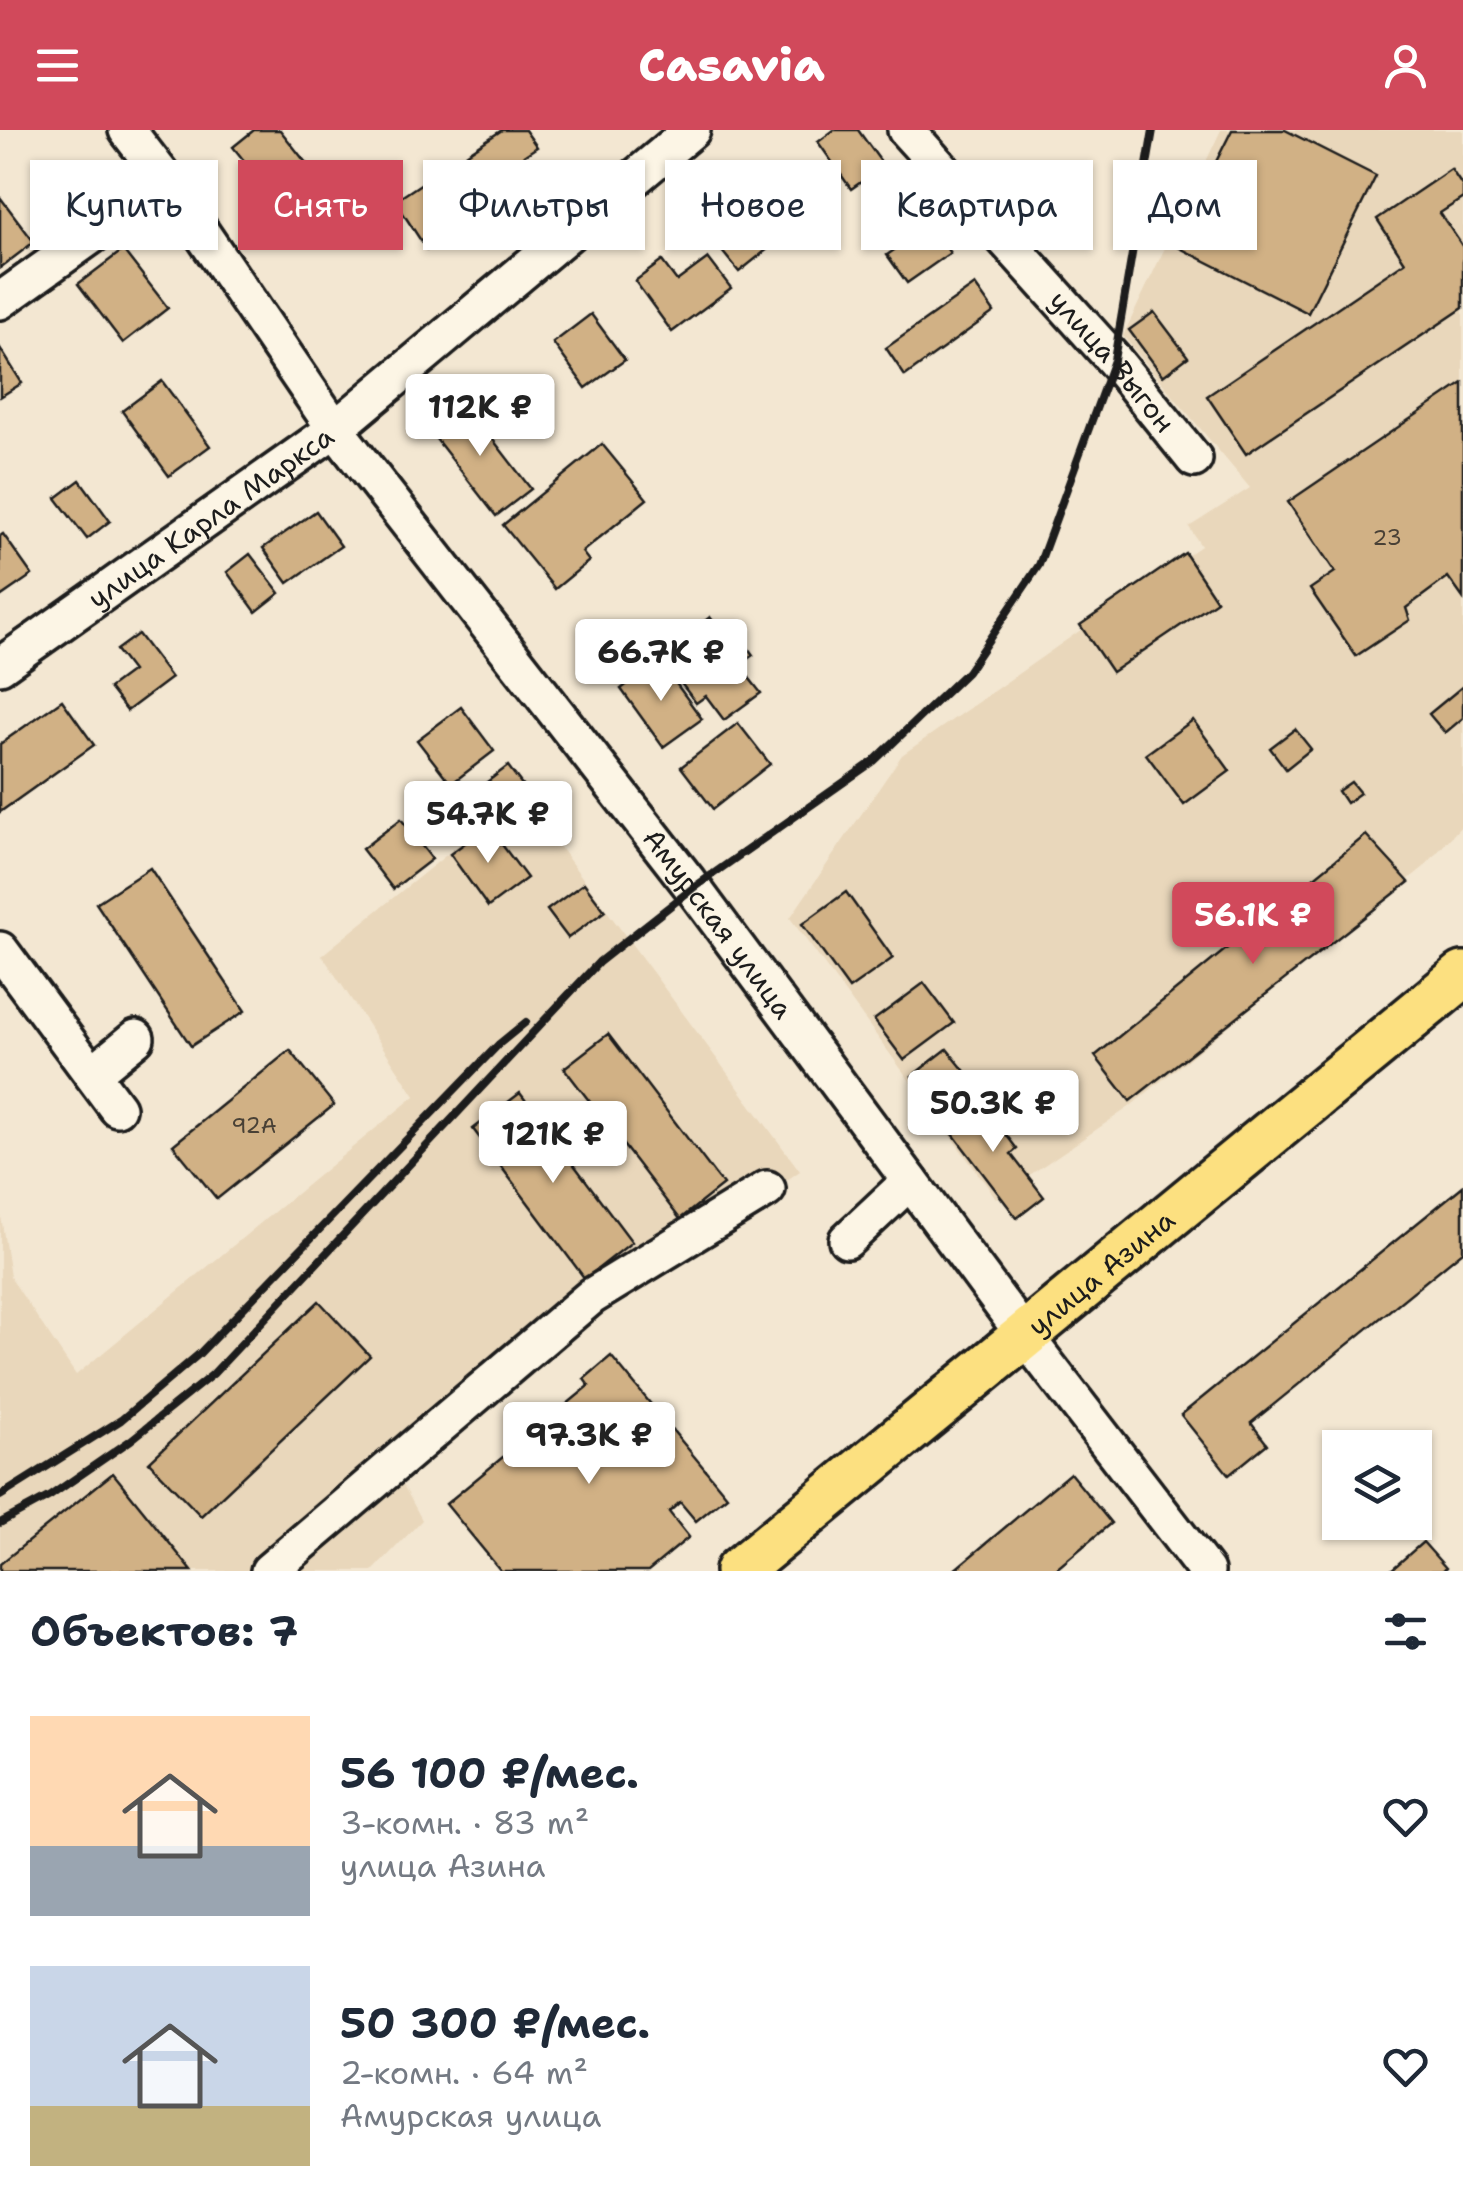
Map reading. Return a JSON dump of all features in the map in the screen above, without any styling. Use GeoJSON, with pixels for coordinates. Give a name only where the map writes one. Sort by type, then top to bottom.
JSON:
{"type":"FeatureCollection","features":[{"type":"Feature","properties":{"kind":"main road","name":"улица Азина"},"geometry":{"type":"LineString","coordinates":[[738,1571],[1463,975]]}},
{"type":"Feature","properties":{"kind":"street","name":"Амурская улица"},"geometry":{"type":"LineString","coordinates":[[128,130],[150,160]]}},
{"type":"Feature","properties":{"kind":"street","name":"улица Карла Маркса"},"geometry":{"type":"LineString","coordinates":[[0,666],[335,429],[692,130]]}},
{"type":"Feature","properties":{"kind":"street","name":"улица Выгон"},"geometry":{"type":"LineString","coordinates":[[906,130],[1114,360],[1194,459]]}},
{"type":"Feature","properties":{"kind":"street"},"geometry":{"type":"LineString","coordinates":[[0,301],[72,250]]}},
{"type":"Feature","properties":{"kind":"street","name":"Амурская улица"},"geometry":{"type":"LineString","coordinates":[[213,250],[335,429],[693,888],[910,1182],[1206,1571]]}},
{"type":"Feature","properties":{"kind":"street"},"geometry":{"type":"LineString","coordinates":[[0,950],[117,1108]]}},
{"type":"Feature","properties":{"kind":"street"},"geometry":{"type":"LineString","coordinates":[[92,1074],[136,1038]]}},
{"type":"Feature","properties":{"kind":"street"},"geometry":{"type":"LineString","coordinates":[[847,1240],[910,1182]]}},
{"type":"Feature","properties":{"kind":"street"},"geometry":{"type":"LineString","coordinates":[[268,1571],[592,1296],[766,1189]]}},
{"type":"Feature","properties":{"kind":"shaded area"},"geometry":{"type":"Polygon","coordinates":[[[1221,130],[1463,130],[1463,824],[1424,867],[1128,1108],[996,1198],[790,918],[902,755],[1201,546],[1189,527],[1250,488],[1123,336],[1164,250],[1257,250],[1257,160],[1207,160],[1221,130]]]}},
{"type":"Feature","properties":{"kind":"shaded area"},"geometry":{"type":"Polygon","coordinates":[[[521,795],[800,1171],[591,1316],[400,1479],[422,1520],[373,1571],[0,1571],[0,1209],[10,1277],[76,1375],[415,1096],[322,955],[521,795]]]}},
{"type":"Feature","properties":{"kind":"building"},"geometry":{"type":"Polygon","coordinates":[[[254,130],[280,130],[304,160],[244,160],[233,147],[254,130]]]}},
{"type":"Feature","properties":{"kind":"building"},"geometry":{"type":"Polygon","coordinates":[[[502,130],[525,130],[537,147],[518,160],[457,160],[502,130]]]}},
{"type":"Feature","properties":{"kind":"building"},"geometry":{"type":"Polygon","coordinates":[[[834,130],[858,130],[880,160],[861,160],[861,182],[851,189],[841,175],[841,160],[831,160],[818,142],[834,130]]]}},
{"type":"Feature","properties":{"kind":"building"},"geometry":{"type":"Polygon","coordinates":[[[1232,130],[1285,130],[1376,176],[1308,313],[1184,250],[1257,250],[1257,160],[1217,160],[1232,130]]]}},
{"type":"Feature","properties":{"kind":"building"},"geometry":{"type":"Polygon","coordinates":[[[1451,169],[1463,187],[1463,198],[1440,213],[1463,247],[1463,308],[1246,454],[1207,396],[1405,262],[1377,219],[1451,169]]]}},
{"type":"Feature","properties":{"kind":"building"},"geometry":{"type":"Polygon","coordinates":[[[423,182],[423,244],[403,213],[403,196],[423,182]]]}},
{"type":"Feature","properties":{"kind":"building"},"geometry":{"type":"Polygon","coordinates":[[[0,197],[30,237],[30,245],[0,268],[0,197]]]}},
{"type":"Feature","properties":{"kind":"building"},"geometry":{"type":"Polygon","coordinates":[[[123,250],[168,308],[123,343],[78,284],[123,250]]]}},
{"type":"Feature","properties":{"kind":"building"},"geometry":{"type":"Polygon","coordinates":[[[721,250],[766,250],[739,272],[721,250]]]}},
{"type":"Feature","properties":{"kind":"building"},"geometry":{"type":"Polygon","coordinates":[[[894,250],[950,253],[907,283],[887,255],[894,250]]]}},
{"type":"Feature","properties":{"kind":"building"},"geometry":{"type":"Polygon","coordinates":[[[708,258],[731,288],[672,332],[635,281],[662,261],[677,281],[708,258]]]}},
{"type":"Feature","properties":{"kind":"building"},"geometry":{"type":"Polygon","coordinates":[[[975,285],[994,312],[905,376],[886,348],[975,285]]]}},
{"type":"Feature","properties":{"kind":"building"},"geometry":{"type":"Polygon","coordinates":[[[1154,312],[1188,357],[1163,376],[1129,330],[1154,312]]]}},
{"type":"Feature","properties":{"kind":"building"},"geometry":{"type":"Polygon","coordinates":[[[591,314],[625,360],[586,388],[553,343],[591,314]]]}},
{"type":"Feature","properties":{"kind":"building"},"geometry":{"type":"Polygon","coordinates":[[[0,348],[22,383],[0,397],[0,348]]]}},
{"type":"Feature","properties":{"kind":"building"},"geometry":{"type":"Polygon","coordinates":[[[162,381],[210,446],[169,476],[122,411],[162,381]]]}},
{"type":"Feature","properties":{"kind":"building"},"geometry":{"type":"Polygon","coordinates":[[[1463,383],[1463,598],[1448,577],[1406,608],[1410,620],[1356,656],[1310,589],[1335,572],[1288,502],[1463,383]]]}},
{"type":"Feature","properties":{"kind":"building"},"geometry":{"type":"Polygon","coordinates":[[[464,402],[531,489],[496,516],[429,430],[464,402]]]}},
{"type":"Feature","properties":{"kind":"building"},"geometry":{"type":"Polygon","coordinates":[[[602,444],[647,499],[582,552],[589,561],[555,589],[503,525],[602,444]]]}},
{"type":"Feature","properties":{"kind":"building"},"geometry":{"type":"Polygon","coordinates":[[[80,480],[110,521],[87,539],[56,498],[80,480]]]}},
{"type":"Feature","properties":{"kind":"building"},"geometry":{"type":"Polygon","coordinates":[[[316,511],[341,546],[288,583],[263,548],[316,511]]]}},
{"type":"Feature","properties":{"kind":"building"},"geometry":{"type":"Polygon","coordinates":[[[3,534],[32,575],[0,597],[0,536],[3,534]]]}},
{"type":"Feature","properties":{"kind":"building"},"geometry":{"type":"Polygon","coordinates":[[[1185,553],[1217,601],[1112,672],[1080,625],[1185,553]]]}},
{"type":"Feature","properties":{"kind":"building"},"geometry":{"type":"Polygon","coordinates":[[[250,554],[280,593],[256,612],[227,572],[250,554]]]}},
{"type":"Feature","properties":{"kind":"building"},"geometry":{"type":"Polygon","coordinates":[[[710,617],[731,645],[741,638],[753,655],[739,665],[761,693],[724,720],[706,696],[696,703],[671,670],[686,659],[675,644],[710,617]]]}},
{"type":"Feature","properties":{"kind":"building"},"geometry":{"type":"Polygon","coordinates":[[[138,634],[171,678],[127,711],[109,688],[132,671],[116,650],[138,634]]]}},
{"type":"Feature","properties":{"kind":"building"},"geometry":{"type":"Polygon","coordinates":[[[659,660],[702,719],[663,747],[621,689],[659,660]]]}},
{"type":"Feature","properties":{"kind":"building"},"geometry":{"type":"Polygon","coordinates":[[[1463,686],[1463,718],[1445,733],[1429,714],[1463,686]]]}},
{"type":"Feature","properties":{"kind":"building"},"geometry":{"type":"Polygon","coordinates":[[[62,700],[94,745],[0,812],[0,744],[62,700]]]}},
{"type":"Feature","properties":{"kind":"building"},"geometry":{"type":"Polygon","coordinates":[[[461,707],[494,751],[451,784],[417,740],[461,707]]]}},
{"type":"Feature","properties":{"kind":"building"},"geometry":{"type":"Polygon","coordinates":[[[1193,720],[1230,771],[1184,805],[1146,754],[1193,720]]]}},
{"type":"Feature","properties":{"kind":"building"},"geometry":{"type":"Polygon","coordinates":[[[738,723],[770,764],[713,809],[681,767],[738,723]]]}},
{"type":"Feature","properties":{"kind":"building"},"geometry":{"type":"Polygon","coordinates":[[[1295,729],[1311,749],[1286,769],[1270,748],[1295,729]]]}},
{"type":"Feature","properties":{"kind":"building"},"geometry":{"type":"Polygon","coordinates":[[[508,766],[526,790],[488,819],[470,795],[508,766]]]}},
{"type":"Feature","properties":{"kind":"building"},"geometry":{"type":"Polygon","coordinates":[[[1351,782],[1360,793],[1346,803],[1338,791],[1351,782]]]}},
{"type":"Feature","properties":{"kind":"building"},"geometry":{"type":"Polygon","coordinates":[[[401,819],[432,859],[393,889],[362,849],[401,819]]]}},
{"type":"Feature","properties":{"kind":"building"},"geometry":{"type":"Polygon","coordinates":[[[488,826],[527,878],[488,907],[450,854],[488,826]]]}},
{"type":"Feature","properties":{"kind":"building"},"geometry":{"type":"Polygon","coordinates":[[[1366,835],[1409,882],[1130,1101],[1095,1056],[1366,835]]]}},
{"type":"Feature","properties":{"kind":"building"},"geometry":{"type":"Polygon","coordinates":[[[150,868],[245,1011],[191,1046],[96,903],[150,868]]]}},
{"type":"Feature","properties":{"kind":"building"},"geometry":{"type":"Polygon","coordinates":[[[584,883],[605,911],[568,938],[547,910],[584,883]]]}},
{"type":"Feature","properties":{"kind":"building"},"geometry":{"type":"Polygon","coordinates":[[[846,892],[893,958],[849,989],[802,924],[846,892]]]}},
{"type":"Feature","properties":{"kind":"building"},"geometry":{"type":"Polygon","coordinates":[[[924,983],[954,1023],[904,1060],[874,1020],[924,983]]]}},
{"type":"Feature","properties":{"kind":"building"},"geometry":{"type":"Polygon","coordinates":[[[608,1034],[723,1185],[680,1219],[564,1068],[608,1034]]]}},
{"type":"Feature","properties":{"kind":"building"},"geometry":{"type":"Polygon","coordinates":[[[947,1049],[968,1075],[933,1102],[912,1076],[947,1049]]]}},
{"type":"Feature","properties":{"kind":"building"},"geometry":{"type":"Polygon","coordinates":[[[290,1050],[334,1105],[217,1199],[173,1145],[290,1050]]]}},
{"type":"Feature","properties":{"kind":"building"},"geometry":{"type":"Polygon","coordinates":[[[520,1093],[632,1242],[585,1279],[473,1129],[520,1093]]]}},
{"type":"Feature","properties":{"kind":"building"},"geometry":{"type":"Polygon","coordinates":[[[976,1095],[1017,1149],[1011,1154],[1044,1197],[1017,1218],[943,1121],[976,1095]]]}},
{"type":"Feature","properties":{"kind":"building"},"geometry":{"type":"Polygon","coordinates":[[[1463,1186],[1463,1251],[1251,1423],[1267,1444],[1229,1475],[1181,1415],[1463,1186]]]}},
{"type":"Feature","properties":{"kind":"building"},"geometry":{"type":"Polygon","coordinates":[[[319,1301],[370,1356],[201,1516],[149,1462],[319,1301]]]}},
{"type":"Feature","properties":{"kind":"building"},"geometry":{"type":"Polygon","coordinates":[[[611,1356],[727,1496],[696,1521],[680,1502],[669,1512],[689,1537],[648,1571],[501,1571],[446,1504],[589,1386],[584,1379],[611,1356]]]}},
{"type":"Feature","properties":{"kind":"building"},"geometry":{"type":"Polygon","coordinates":[[[113,1473],[192,1571],[0,1571],[0,1564],[113,1473]]]}},
{"type":"Feature","properties":{"kind":"building"},"geometry":{"type":"Polygon","coordinates":[[[1070,1473],[1111,1523],[1054,1571],[953,1571],[1070,1473]]]}},
{"type":"Feature","properties":{"kind":"building"},"geometry":{"type":"Polygon","coordinates":[[[1423,1542],[1446,1568],[1390,1571],[1423,1542]]]}},
{"type":"Feature","properties":{"kind":"railway"},"geometry":{"type":"LineString","coordinates":[[0,1523],[50,1496],[131,1440],[213,1374],[599,962],[693,888],[874,761],[967,672],[1039,565],[1114,360],[1153,130]]}},
{"type":"Feature","properties":{"kind":"railway"},"geometry":{"type":"LineString","coordinates":[[0,1496],[121,1420],[199,1354],[499,1044],[526,1022]]}}]}
